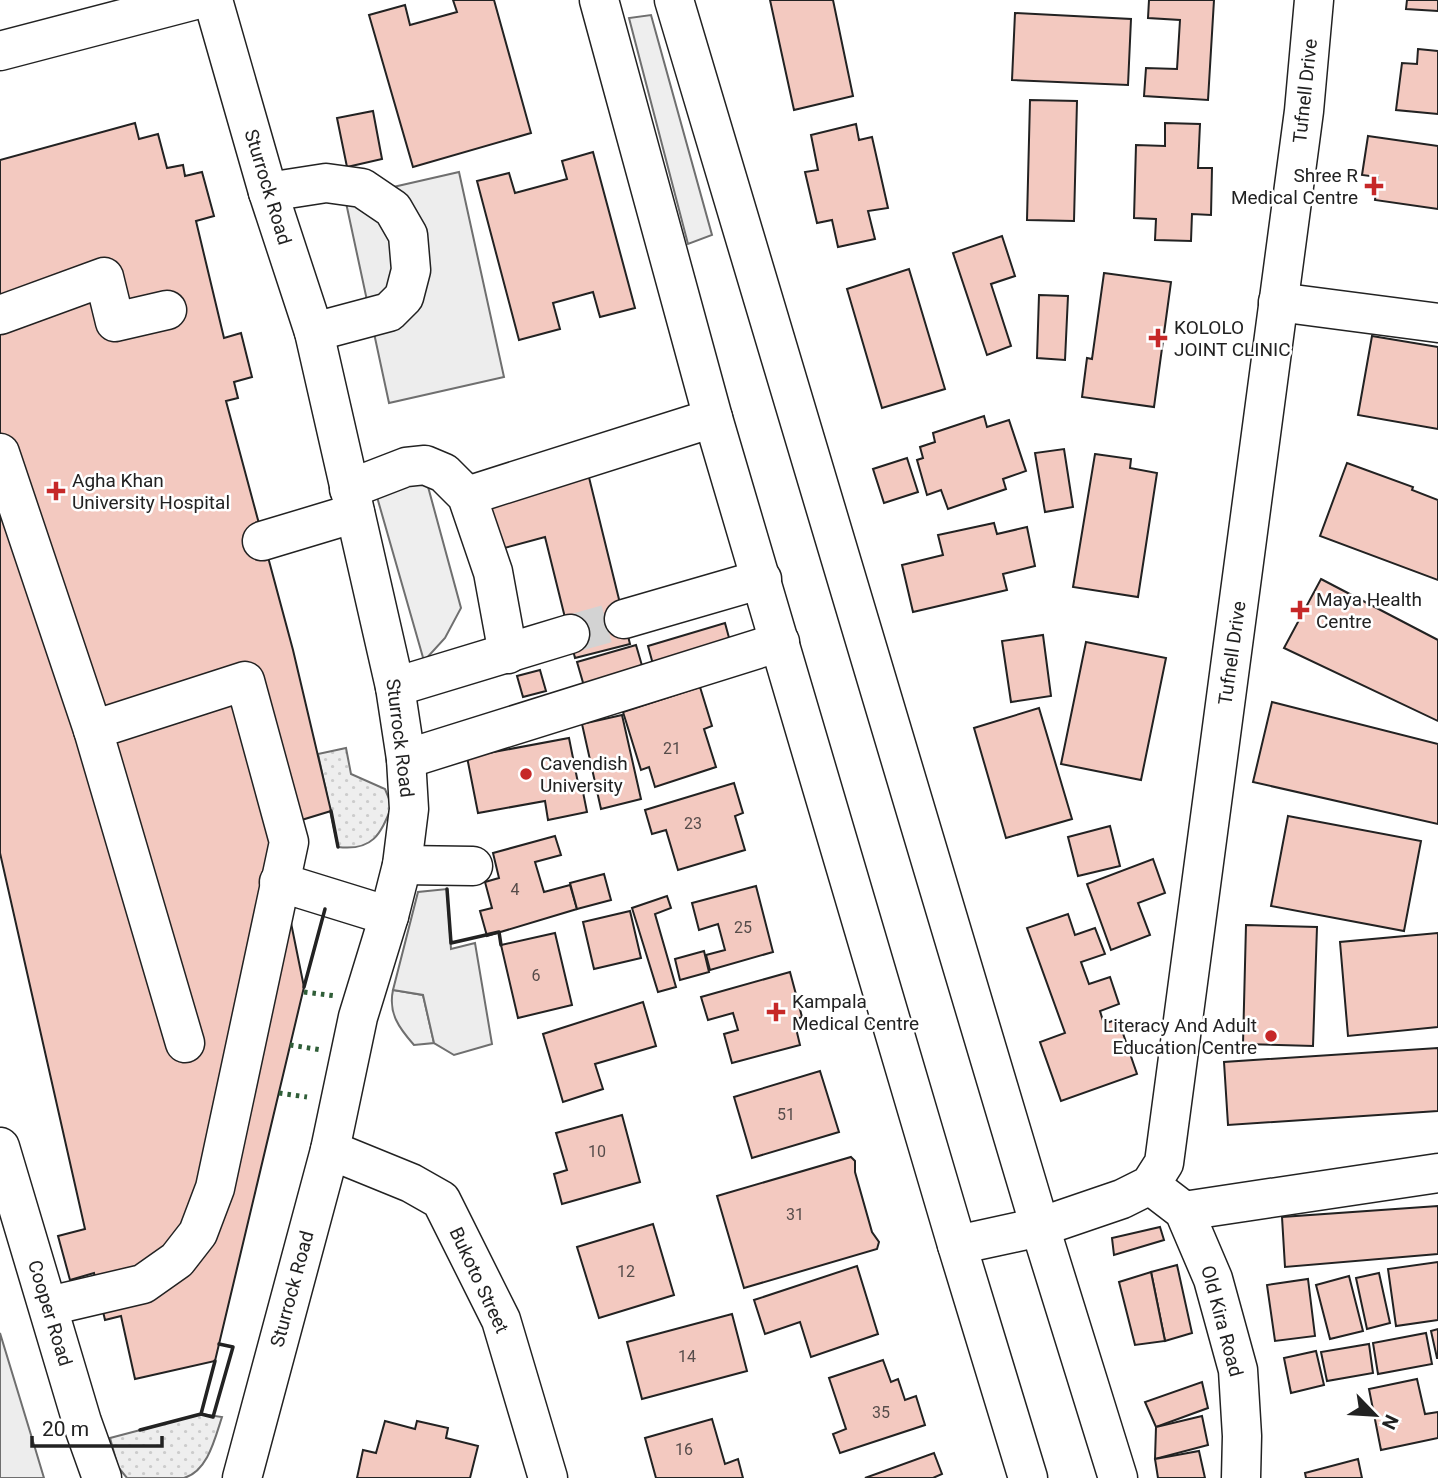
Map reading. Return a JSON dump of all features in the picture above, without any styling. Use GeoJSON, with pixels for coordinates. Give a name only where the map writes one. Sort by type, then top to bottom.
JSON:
{"type":"FeatureCollection","features":[{"type":"Feature","properties":{"kind":"street"},"geometry":{"type":"LineString","coordinates":[[0,51],[195,0]]}},
{"type":"Feature","properties":{"kind":"street","name":"Sturrock Road"},"geometry":{"type":"LineString","coordinates":[[213,0],[268,192],[314,332],[395,687],[406,759],[409,809],[402,865],[358,1017],[330,1150],[245,1463]]}},
{"type":"Feature","properties":{"kind":"street"},"geometry":{"type":"LineString","coordinates":[[599,0],[713,418],[1028,1478]]}},
{"type":"Feature","properties":{"kind":"street"},"geometry":{"type":"LineString","coordinates":[[674,0],[1040,1227],[1118,1478]]}},
{"type":"Feature","properties":{"kind":"street","name":"Tufnell Drive"},"geometry":{"type":"LineString","coordinates":[[1150,1185],[1164,1163],[1304,111],[1314,0]]}},
{"type":"Feature","properties":{"kind":"street"},"geometry":{"type":"LineString","coordinates":[[268,192],[326,183],[362,188],[393,209],[408,235],[411,270],[404,297],[389,312],[314,332]]}},
{"type":"Feature","properties":{"kind":"street"},"geometry":{"type":"LineString","coordinates":[[0,315],[104,277],[115,322],[167,310]]}},
{"type":"Feature","properties":{"kind":"street"},"geometry":{"type":"LineString","coordinates":[[1278,302],[1438,323]]}},
{"type":"Feature","properties":{"kind":"street"},"geometry":{"type":"LineString","coordinates":[[467,496],[713,418]]}},
{"type":"Feature","properties":{"kind":"street"},"geometry":{"type":"LineString","coordinates":[[262,541],[352,501],[406,467],[425,465],[443,473],[467,496],[493,572],[508,654]]}},
{"type":"Feature","properties":{"kind":"street"},"geometry":{"type":"LineString","coordinates":[[2,467],[93,730],[185,1043]]}},
{"type":"Feature","properties":{"kind":"street"},"geometry":{"type":"LineString","coordinates":[[624,619],[762,579]]}},
{"type":"Feature","properties":{"kind":"street"},"geometry":{"type":"LineString","coordinates":[[395,687],[569,634]]}},
{"type":"Feature","properties":{"kind":"street"},"geometry":{"type":"LineString","coordinates":[[406,759],[780,642]]}},
{"type":"Feature","properties":{"kind":"street"},"geometry":{"type":"LineString","coordinates":[[49,1306],[143,1284],[177,1261],[198,1233],[215,1188],[289,842],[245,681],[93,730]]}},
{"type":"Feature","properties":{"kind":"street"},"geometry":{"type":"LineString","coordinates":[[402,865],[473,866]]}},
{"type":"Feature","properties":{"kind":"street"},"geometry":{"type":"LineString","coordinates":[[279,882],[389,916]]}},
{"type":"Feature","properties":{"kind":"street","name":"Cooper Road"},"geometry":{"type":"LineString","coordinates":[[0,1147],[82,1422],[102,1478]]}},
{"type":"Feature","properties":{"kind":"street","name":"Bukoto Street"},"geometry":{"type":"LineString","coordinates":[[330,1150],[411,1183],[441,1200],[501,1321],[548,1478]]}},
{"type":"Feature","properties":{"kind":"street"},"geometry":{"type":"LineString","coordinates":[[1184,1211],[1438,1174]]}},
{"type":"Feature","properties":{"kind":"street"},"geometry":{"type":"LineString","coordinates":[[957,1245],[1040,1227],[1122,1199],[1150,1185]]}},
{"type":"Feature","properties":{"kind":"street","name":"Old Kira Road"},"geometry":{"type":"LineString","coordinates":[[1150,1185],[1184,1211],[1213,1279],[1238,1370],[1242,1436],[1241,1478]]}},
{"type":"Feature","properties":{"kind":"street"},"geometry":{"type":"LineString","coordinates":[[220,1478],[245,1463]]}},
{"type":"Feature","properties":{"kind":"shaded area"},"geometry":{"type":"Polygon","coordinates":[[[651,15],[712,235],[688,244],[629,18],[651,15]]]}},
{"type":"Feature","properties":{"kind":"shaded area"},"geometry":{"type":"Polygon","coordinates":[[[459,172],[504,377],[389,403],[345,198],[459,172]]]}},
{"type":"Feature","properties":{"kind":"shaded area"},"geometry":{"type":"Polygon","coordinates":[[[371,476],[427,483],[461,608],[445,638],[424,661],[371,476]]]}},
{"type":"Feature","properties":{"kind":"shaded area"},"geometry":{"type":"Polygon","coordinates":[[[346,748],[351,774],[385,789],[392,806],[374,839],[350,848],[338,847],[318,754],[346,748]]]}},
{"type":"Feature","properties":{"kind":"shaded area"},"geometry":{"type":"Polygon","coordinates":[[[447,889],[451,949],[475,943],[492,1044],[454,1055],[434,1043],[423,995],[393,990],[418,892],[447,889]]]}},
{"type":"Feature","properties":{"kind":"shaded area"},"geometry":{"type":"Polygon","coordinates":[[[393,990],[423,995],[434,1043],[414,1045],[393,1013],[393,990]]]}},
{"type":"Feature","properties":{"kind":"shaded area"},"geometry":{"type":"Polygon","coordinates":[[[0,1333],[35,1448],[44,1478],[0,1478],[0,1333]]]}},
{"type":"Feature","properties":{"kind":"shaded area"},"geometry":{"type":"Polygon","coordinates":[[[201,1414],[222,1417],[205,1461],[192,1474],[184,1478],[127,1478],[118,1467],[110,1438],[201,1414]]]}},
{"type":"Feature","properties":{"kind":"building"},"geometry":{"type":"Polygon","coordinates":[[[453,0],[494,0],[531,133],[413,167],[369,15],[405,5],[410,25],[457,12],[453,0]]]}},
{"type":"Feature","properties":{"kind":"building"},"geometry":{"type":"Polygon","coordinates":[[[770,0],[833,0],[853,96],[794,110],[770,0]]]}},
{"type":"Feature","properties":{"kind":"building"},"geometry":{"type":"Polygon","coordinates":[[[1149,0],[1214,0],[1208,100],[1144,96],[1146,68],[1177,69],[1180,20],[1148,18],[1149,0]]]}},
{"type":"Feature","properties":{"kind":"building"},"geometry":{"type":"Polygon","coordinates":[[[1407,0],[1438,0],[1438,11],[1406,9],[1407,0]]]}},
{"type":"Feature","properties":{"kind":"building"},"geometry":{"type":"Polygon","coordinates":[[[1015,13],[1131,19],[1128,85],[1012,80],[1015,13]]]}},
{"type":"Feature","properties":{"kind":"building"},"geometry":{"type":"Polygon","coordinates":[[[1418,49],[1438,51],[1438,114],[1396,110],[1402,63],[1417,64],[1418,49]]]}},
{"type":"Feature","properties":{"kind":"building"},"geometry":{"type":"Polygon","coordinates":[[[1030,100],[1077,101],[1074,221],[1027,220],[1030,100]]]}},
{"type":"Feature","properties":{"kind":"building"},"geometry":{"type":"Polygon","coordinates":[[[373,111],[382,159],[347,167],[337,118],[373,111]]]}},
{"type":"Feature","properties":{"kind":"building"},"geometry":{"type":"Polygon","coordinates":[[[135,123],[139,139],[158,134],[167,168],[183,165],[185,176],[202,172],[214,216],[196,221],[224,338],[241,333],[252,377],[234,382],[238,398],[226,401],[293,650],[331,811],[272,829],[304,987],[215,1361],[135,1379],[121,1316],[105,1320],[94,1273],[70,1280],[58,1236],[85,1229],[0,853],[0,160],[135,123]]]}},
{"type":"Feature","properties":{"kind":"building"},"geometry":{"type":"Polygon","coordinates":[[[1165,123],[1200,124],[1198,168],[1212,168],[1211,215],[1192,214],[1191,241],[1155,240],[1156,219],[1134,218],[1136,145],[1165,146],[1165,123]]]}},
{"type":"Feature","properties":{"kind":"building"},"geometry":{"type":"Polygon","coordinates":[[[856,124],[859,140],[872,137],[888,208],[868,211],[875,239],[838,247],[832,220],[817,223],[805,172],[818,170],[811,135],[856,124]]]}},
{"type":"Feature","properties":{"kind":"building"},"geometry":{"type":"Polygon","coordinates":[[[1368,136],[1438,146],[1438,209],[1375,200],[1378,177],[1362,175],[1368,136]]]}},
{"type":"Feature","properties":{"kind":"building"},"geometry":{"type":"Polygon","coordinates":[[[593,152],[635,308],[600,317],[593,292],[553,303],[560,329],[519,340],[477,181],[509,173],[515,193],[567,179],[562,161],[593,152]]]}},
{"type":"Feature","properties":{"kind":"building"},"geometry":{"type":"Polygon","coordinates":[[[1002,236],[1015,276],[991,284],[1011,346],[987,355],[953,253],[1002,236]]]}},
{"type":"Feature","properties":{"kind":"building"},"geometry":{"type":"Polygon","coordinates":[[[909,269],[945,389],[882,408],[847,289],[909,269]]]}},
{"type":"Feature","properties":{"kind":"building"},"geometry":{"type":"Polygon","coordinates":[[[1104,273],[1171,282],[1154,407],[1082,397],[1087,358],[1092,359],[1104,273]]]}},
{"type":"Feature","properties":{"kind":"building"},"geometry":{"type":"Polygon","coordinates":[[[1039,295],[1068,296],[1065,360],[1037,358],[1039,295]]]}},
{"type":"Feature","properties":{"kind":"building"},"geometry":{"type":"Polygon","coordinates":[[[1372,336],[1438,347],[1438,429],[1358,415],[1372,336]]]}},
{"type":"Feature","properties":{"kind":"building"},"geometry":{"type":"Polygon","coordinates":[[[984,416],[987,427],[1009,420],[1026,471],[1003,479],[1006,489],[948,509],[941,490],[927,495],[917,460],[923,458],[920,447],[935,442],[933,433],[984,416]]]}},
{"type":"Feature","properties":{"kind":"building"},"geometry":{"type":"Polygon","coordinates":[[[1064,449],[1073,507],[1045,512],[1035,453],[1064,449]]]}},
{"type":"Feature","properties":{"kind":"building"},"geometry":{"type":"Polygon","coordinates":[[[583,453],[630,644],[575,658],[545,537],[493,551],[482,506],[583,453]]]}},
{"type":"Feature","properties":{"kind":"building"},"geometry":{"type":"Polygon","coordinates":[[[1095,454],[1131,459],[1130,468],[1157,473],[1138,597],[1073,587],[1095,454]]]}},
{"type":"Feature","properties":{"kind":"building"},"geometry":{"type":"Polygon","coordinates":[[[907,458],[918,492],[884,503],[873,469],[907,458]]]}},
{"type":"Feature","properties":{"kind":"building"},"geometry":{"type":"Polygon","coordinates":[[[1347,463],[1413,487],[1412,490],[1438,500],[1438,580],[1320,536],[1347,463]]]}},
{"type":"Feature","properties":{"kind":"building"},"geometry":{"type":"Polygon","coordinates":[[[994,523],[997,534],[1027,527],[1035,566],[1003,574],[1007,590],[913,612],[902,565],[943,555],[938,535],[994,523]]]}},
{"type":"Feature","properties":{"kind":"building"},"geometry":{"type":"Polygon","coordinates":[[[1321,579],[1438,640],[1438,721],[1284,648],[1321,579]]]}},
{"type":"Feature","properties":{"kind":"building"},"geometry":{"type":"Polygon","coordinates":[[[725,623],[731,645],[654,668],[648,646],[725,623]]]}},
{"type":"Feature","properties":{"kind":"building"},"geometry":{"type":"Polygon","coordinates":[[[1043,635],[1051,696],[1011,702],[1002,641],[1043,635]]]}},
{"type":"Feature","properties":{"kind":"building"},"geometry":{"type":"Polygon","coordinates":[[[1086,642],[1166,658],[1141,780],[1061,764],[1086,642]]]}},
{"type":"Feature","properties":{"kind":"building"},"geometry":{"type":"Polygon","coordinates":[[[636,645],[643,669],[584,686],[577,662],[636,645]]]}},
{"type":"Feature","properties":{"kind":"building"},"geometry":{"type":"Polygon","coordinates":[[[540,670],[546,691],[523,697],[517,676],[540,670]]]}},
{"type":"Feature","properties":{"kind":"building"},"geometry":{"type":"Polygon","coordinates":[[[700,687],[712,726],[704,729],[716,767],[655,787],[649,767],[641,770],[623,712],[700,687]]]}},
{"type":"Feature","properties":{"kind":"building"},"geometry":{"type":"Polygon","coordinates":[[[1272,702],[1438,744],[1438,824],[1253,782],[1272,702]]]}},
{"type":"Feature","properties":{"kind":"building"},"geometry":{"type":"Polygon","coordinates":[[[1039,708],[1072,819],[1006,838],[974,728],[1039,708]]]}},
{"type":"Feature","properties":{"kind":"building"},"geometry":{"type":"Polygon","coordinates":[[[622,715],[641,799],[601,809],[582,724],[622,715]]]}},
{"type":"Feature","properties":{"kind":"building"},"geometry":{"type":"Polygon","coordinates":[[[569,738],[587,812],[548,820],[545,801],[478,813],[467,757],[569,738]]]}},
{"type":"Feature","properties":{"kind":"building"},"geometry":{"type":"Polygon","coordinates":[[[734,783],[743,813],[735,816],[745,850],[678,870],[666,830],[652,834],[645,810],[734,783]]]}},
{"type":"Feature","properties":{"kind":"building"},"geometry":{"type":"Polygon","coordinates":[[[1288,816],[1421,841],[1404,931],[1271,906],[1288,816]]]}},
{"type":"Feature","properties":{"kind":"building"},"geometry":{"type":"Polygon","coordinates":[[[1110,826],[1120,866],[1078,876],[1068,837],[1110,826]]]}},
{"type":"Feature","properties":{"kind":"building"},"geometry":{"type":"Polygon","coordinates":[[[555,836],[561,855],[535,862],[544,892],[570,885],[577,909],[487,936],[480,911],[492,908],[485,882],[499,878],[493,853],[555,836]]]}},
{"type":"Feature","properties":{"kind":"building"},"geometry":{"type":"Polygon","coordinates":[[[1153,859],[1165,893],[1138,903],[1150,935],[1111,950],[1087,884],[1153,859]]]}},
{"type":"Feature","properties":{"kind":"building"},"geometry":{"type":"Polygon","coordinates":[[[604,874],[611,900],[577,909],[570,883],[604,874]]]}},
{"type":"Feature","properties":{"kind":"building"},"geometry":{"type":"Polygon","coordinates":[[[756,886],[773,952],[710,970],[706,955],[725,950],[718,924],[699,930],[692,903],[756,886]]]}},
{"type":"Feature","properties":{"kind":"building"},"geometry":{"type":"Polygon","coordinates":[[[667,896],[671,908],[655,914],[676,987],[658,992],[632,908],[667,896]]]}},
{"type":"Feature","properties":{"kind":"building"},"geometry":{"type":"Polygon","coordinates":[[[630,911],[641,958],[594,969],[583,922],[630,911]]]}},
{"type":"Feature","properties":{"kind":"building"},"geometry":{"type":"Polygon","coordinates":[[[1068,914],[1075,935],[1095,928],[1105,954],[1081,962],[1089,984],[1110,977],[1119,1004],[1100,1011],[1104,1024],[1118,1019],[1137,1074],[1061,1101],[1040,1042],[1065,1033],[1027,928],[1068,914]]]}},
{"type":"Feature","properties":{"kind":"building"},"geometry":{"type":"Polygon","coordinates":[[[1246,925],[1317,927],[1313,1046],[1243,1044],[1246,925]]]}},
{"type":"Feature","properties":{"kind":"building"},"geometry":{"type":"Polygon","coordinates":[[[555,933],[572,1005],[518,1018],[501,945],[555,933]]]}},
{"type":"Feature","properties":{"kind":"building"},"geometry":{"type":"Polygon","coordinates":[[[1438,933],[1438,1027],[1348,1036],[1340,942],[1438,933]]]}},
{"type":"Feature","properties":{"kind":"building"},"geometry":{"type":"Polygon","coordinates":[[[704,951],[709,972],[680,980],[675,959],[704,951]]]}},
{"type":"Feature","properties":{"kind":"building"},"geometry":{"type":"Polygon","coordinates":[[[790,972],[802,1017],[794,1020],[800,1045],[732,1063],[724,1034],[738,1030],[733,1013],[708,1020],[701,997],[790,972]]]}},
{"type":"Feature","properties":{"kind":"building"},"geometry":{"type":"Polygon","coordinates":[[[643,1002],[656,1046],[595,1064],[603,1089],[563,1102],[543,1034],[643,1002]]]}},
{"type":"Feature","properties":{"kind":"building"},"geometry":{"type":"Polygon","coordinates":[[[1438,1048],[1438,1111],[1228,1125],[1224,1062],[1438,1048]]]}},
{"type":"Feature","properties":{"kind":"building"},"geometry":{"type":"Polygon","coordinates":[[[820,1071],[839,1132],[752,1158],[734,1097],[820,1071]]]}},
{"type":"Feature","properties":{"kind":"building"},"geometry":{"type":"Polygon","coordinates":[[[622,1115],[640,1182],[562,1204],[554,1174],[567,1170],[556,1133],[622,1115]]]}},
{"type":"Feature","properties":{"kind":"building"},"geometry":{"type":"Polygon","coordinates":[[[851,1157],[855,1161],[855,1172],[872,1232],[879,1242],[877,1249],[744,1288],[717,1196],[851,1157]]]}},
{"type":"Feature","properties":{"kind":"building"},"geometry":{"type":"Polygon","coordinates":[[[1438,1206],[1438,1254],[1285,1267],[1282,1217],[1438,1206]]]}},
{"type":"Feature","properties":{"kind":"building"},"geometry":{"type":"Polygon","coordinates":[[[653,1224],[674,1295],[599,1318],[577,1247],[653,1224]]]}},
{"type":"Feature","properties":{"kind":"building"},"geometry":{"type":"Polygon","coordinates":[[[1160,1227],[1164,1240],[1114,1255],[1112,1238],[1160,1227]]]}},
{"type":"Feature","properties":{"kind":"building"},"geometry":{"type":"Polygon","coordinates":[[[1438,1262],[1438,1320],[1396,1326],[1388,1269],[1438,1262]]]}},
{"type":"Feature","properties":{"kind":"building"},"geometry":{"type":"Polygon","coordinates":[[[1177,1265],[1192,1333],[1165,1341],[1151,1272],[1177,1265]]]}},
{"type":"Feature","properties":{"kind":"building"},"geometry":{"type":"Polygon","coordinates":[[[857,1266],[878,1334],[811,1357],[800,1322],[765,1334],[754,1300],[857,1266]]]}},
{"type":"Feature","properties":{"kind":"building"},"geometry":{"type":"Polygon","coordinates":[[[1151,1272],[1165,1341],[1135,1345],[1119,1282],[1151,1272]]]}},
{"type":"Feature","properties":{"kind":"building"},"geometry":{"type":"Polygon","coordinates":[[[1379,1273],[1390,1323],[1367,1329],[1356,1278],[1379,1273]]]}},
{"type":"Feature","properties":{"kind":"building"},"geometry":{"type":"Polygon","coordinates":[[[1349,1276],[1363,1331],[1330,1339],[1316,1285],[1349,1276]]]}},
{"type":"Feature","properties":{"kind":"building"},"geometry":{"type":"Polygon","coordinates":[[[1308,1279],[1315,1336],[1275,1341],[1267,1285],[1308,1279]]]}},
{"type":"Feature","properties":{"kind":"building"},"geometry":{"type":"Polygon","coordinates":[[[732,1314],[747,1371],[642,1399],[627,1342],[732,1314]]]}},
{"type":"Feature","properties":{"kind":"building"},"geometry":{"type":"Polygon","coordinates":[[[1438,1329],[1438,1358],[1437,1358],[1431,1331],[1438,1329]]]}},
{"type":"Feature","properties":{"kind":"building"},"geometry":{"type":"Polygon","coordinates":[[[1426,1333],[1432,1364],[1378,1374],[1373,1343],[1426,1333]]]}},
{"type":"Feature","properties":{"kind":"building"},"geometry":{"type":"Polygon","coordinates":[[[1369,1344],[1373,1373],[1327,1381],[1321,1352],[1369,1344]]]}},
{"type":"Feature","properties":{"kind":"building"},"geometry":{"type":"Polygon","coordinates":[[[1316,1351],[1324,1385],[1291,1393],[1284,1358],[1316,1351]]]}},
{"type":"Feature","properties":{"kind":"building"},"geometry":{"type":"Polygon","coordinates":[[[883,1360],[891,1382],[898,1379],[905,1400],[916,1396],[925,1425],[840,1453],[833,1434],[846,1429],[829,1378],[883,1360]]]}},
{"type":"Feature","properties":{"kind":"building"},"geometry":{"type":"Polygon","coordinates":[[[1417,1379],[1425,1414],[1438,1412],[1438,1438],[1381,1450],[1369,1389],[1417,1379]]]}},
{"type":"Feature","properties":{"kind":"building"},"geometry":{"type":"Polygon","coordinates":[[[1202,1382],[1208,1408],[1156,1427],[1145,1402],[1202,1382]]]}},
{"type":"Feature","properties":{"kind":"building"},"geometry":{"type":"Polygon","coordinates":[[[1202,1416],[1208,1445],[1155,1459],[1156,1427],[1202,1416]]]}},
{"type":"Feature","properties":{"kind":"building"},"geometry":{"type":"Polygon","coordinates":[[[712,1419],[725,1464],[738,1459],[743,1478],[656,1478],[645,1438],[712,1419]]]}},
{"type":"Feature","properties":{"kind":"building"},"geometry":{"type":"Polygon","coordinates":[[[385,1421],[415,1429],[417,1421],[448,1428],[446,1438],[478,1446],[470,1478],[357,1478],[363,1450],[376,1453],[385,1421]]]}},
{"type":"Feature","properties":{"kind":"building"},"geometry":{"type":"Polygon","coordinates":[[[1199,1451],[1205,1478],[1158,1478],[1155,1459],[1199,1451]]]}},
{"type":"Feature","properties":{"kind":"building"},"geometry":{"type":"Polygon","coordinates":[[[934,1453],[942,1474],[933,1478],[865,1478],[934,1453]]]}},
{"type":"Feature","properties":{"kind":"building"},"geometry":{"type":"Polygon","coordinates":[[[1358,1459],[1362,1478],[1306,1478],[1305,1473],[1358,1459]]]}},
{"type":"Feature","properties":{"kind":"tunnel"},"geometry":{"type":"LineString","coordinates":[[570,634],[624,619]]}},
{"type":"Feature","properties":{"kind":"hedge"},"geometry":{"type":"LineString","coordinates":[[304,992],[336,996]]}},
{"type":"Feature","properties":{"kind":"hedge"},"geometry":{"type":"LineString","coordinates":[[290,1045],[322,1050]]}},
{"type":"Feature","properties":{"kind":"hedge"},"geometry":{"type":"LineString","coordinates":[[279,1093],[307,1097]]}},
{"type":"Feature","properties":{"kind":"wall"},"geometry":{"type":"LineString","coordinates":[[331,811],[338,847]]}},
{"type":"Feature","properties":{"kind":"wall"},"geometry":{"type":"LineString","coordinates":[[447,889],[451,943],[499,932],[501,945]]}},
{"type":"Feature","properties":{"kind":"wall"},"geometry":{"type":"LineString","coordinates":[[304,987],[325,909]]}},
{"type":"Feature","properties":{"kind":"wall"},"geometry":{"type":"LineString","coordinates":[[201,1414],[213,1417],[233,1347],[219,1344]]}},
{"type":"Feature","properties":{"kind":"wall"},"geometry":{"type":"LineString","coordinates":[[140,1430],[201,1414],[215,1361]]}},
{"type":"Feature","properties":{"kind":"place","name":"Shree R Medical Centre"},"geometry":{"type":"Point","coordinates":[1374,186]}},
{"type":"Feature","properties":{"kind":"place","name":"KOLOLO JOINT CLINIC"},"geometry":{"type":"Point","coordinates":[1158,338]}},
{"type":"Feature","properties":{"kind":"place","name":"Agha Khan University Hospital"},"geometry":{"type":"Point","coordinates":[56,491]}},
{"type":"Feature","properties":{"kind":"place","name":"Maya Health Centre"},"geometry":{"type":"Point","coordinates":[1300,610]}},
{"type":"Feature","properties":{"kind":"place","name":"Cavendish University"},"geometry":{"type":"Point","coordinates":[526,774]}},
{"type":"Feature","properties":{"kind":"place","name":"Kampala Medical Centre"},"geometry":{"type":"Point","coordinates":[776,1012]}},
{"type":"Feature","properties":{"kind":"place","name":"Literacy And Adult Education Centre"},"geometry":{"type":"Point","coordinates":[1271,1036]}}]}
